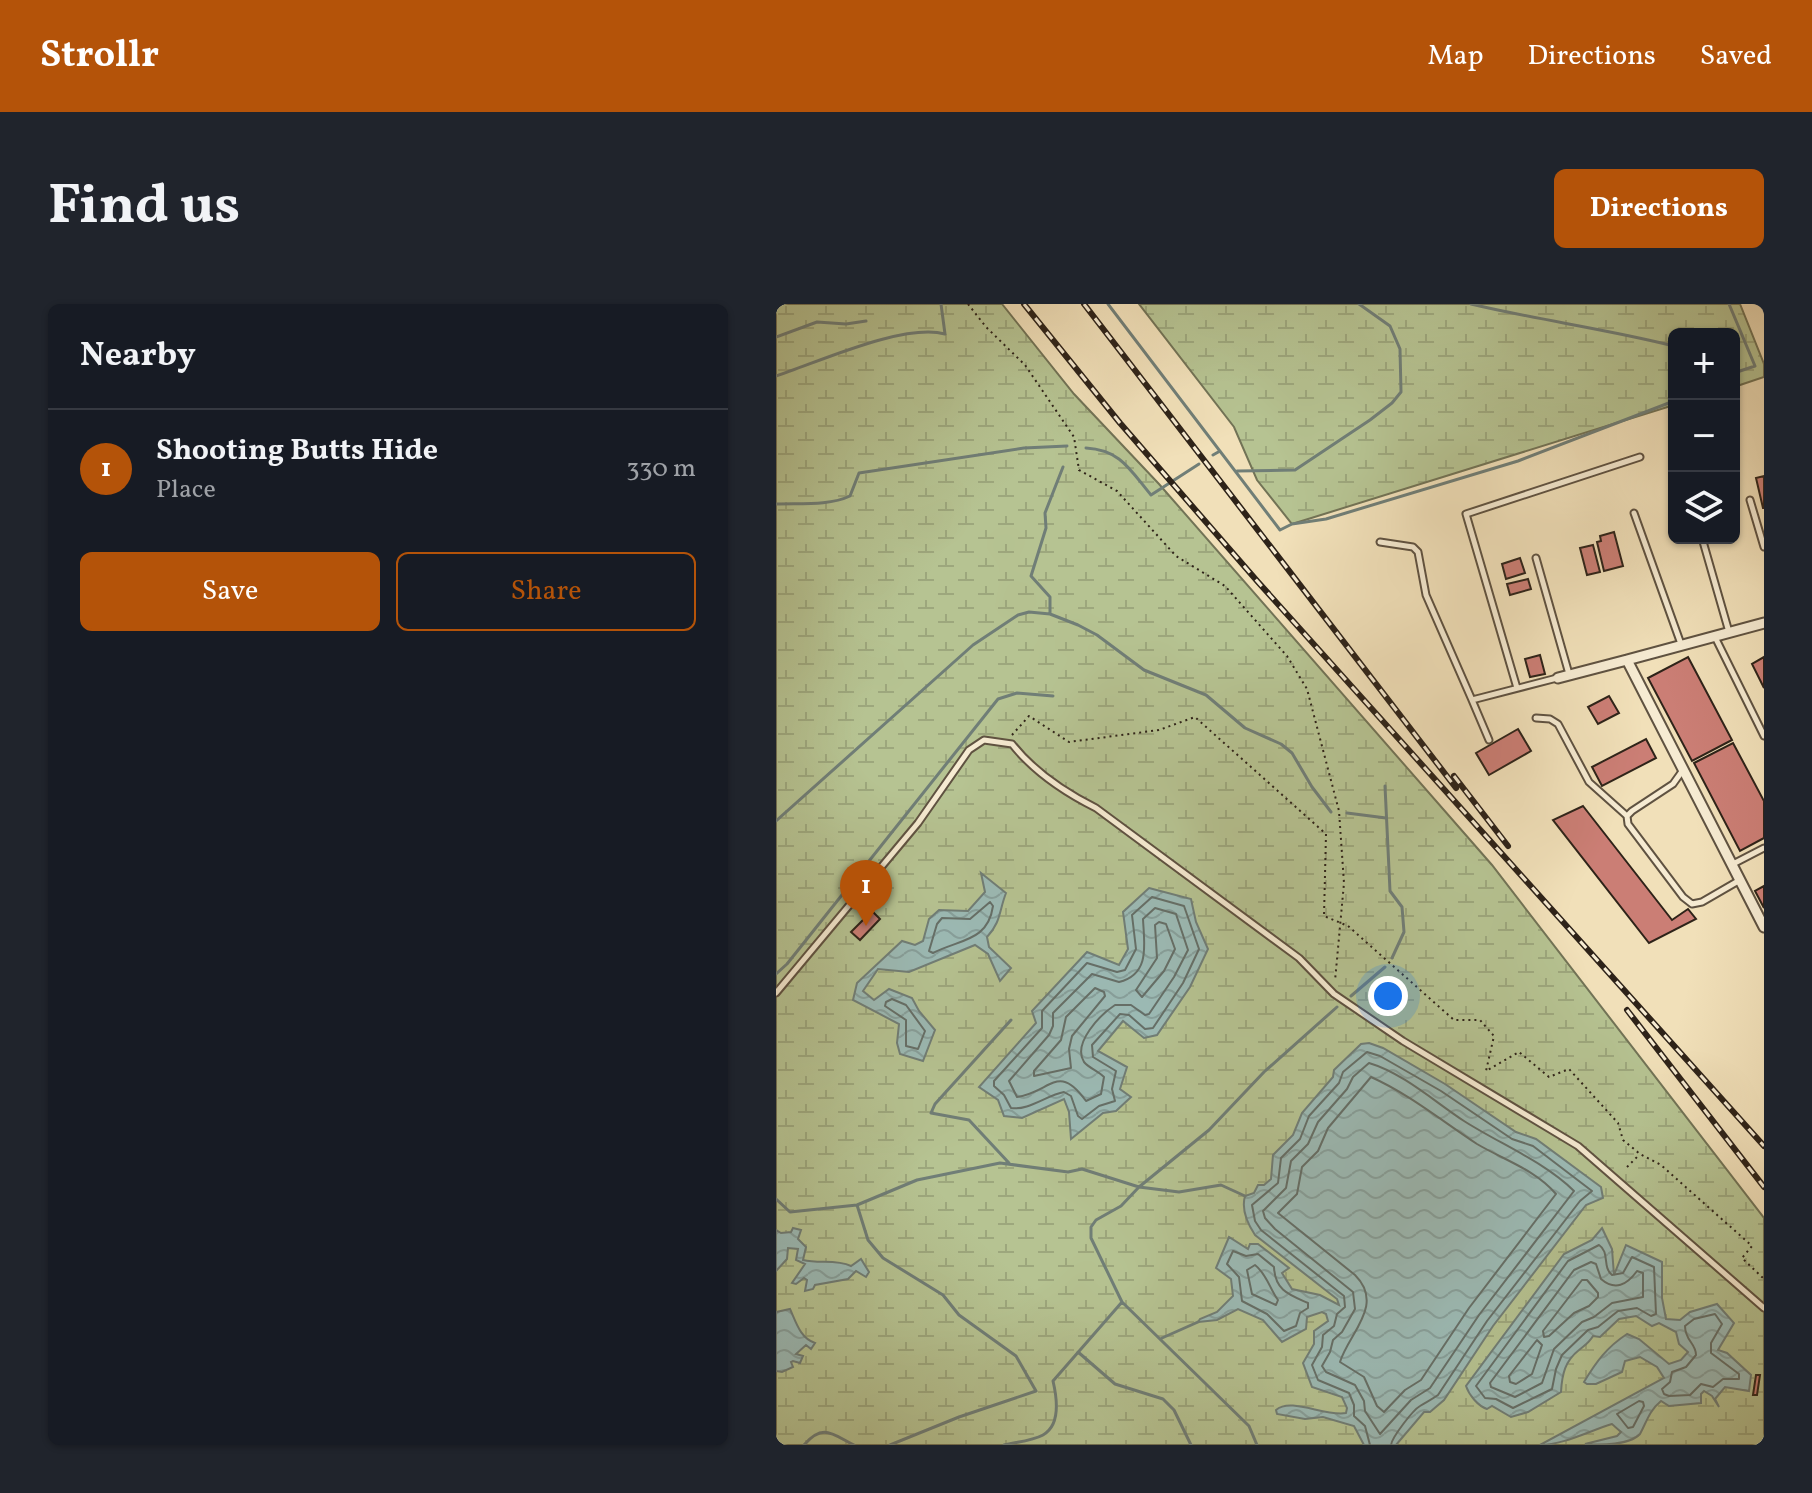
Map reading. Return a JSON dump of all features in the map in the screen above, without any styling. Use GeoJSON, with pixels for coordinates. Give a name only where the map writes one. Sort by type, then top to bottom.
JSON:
{"type":"FeatureCollection","features":[{"type":"Feature","properties":{"kind":"street"},"geometry":{"type":"LineString","coordinates":[[1558,678],[1764,623]]}},
{"type":"Feature","properties":{"kind":"street"},"geometry":{"type":"LineString","coordinates":[[1627,660],[1764,927]]}},
{"type":"Feature","properties":{"kind":"lane"},"geometry":{"type":"LineString","coordinates":[[1517,688],[1466,514],[1640,457]]}},
{"type":"Feature","properties":{"kind":"lane"},"geometry":{"type":"LineString","coordinates":[[1750,500],[1764,547]]}},
{"type":"Feature","properties":{"kind":"lane"},"geometry":{"type":"LineString","coordinates":[[1634,513],[1681,645]]}},
{"type":"Feature","properties":{"kind":"lane"},"geometry":{"type":"LineString","coordinates":[[1380,542],[1413,547],[1418,552],[1426,595],[1489,740]]}},
{"type":"Feature","properties":{"kind":"lane"},"geometry":{"type":"LineString","coordinates":[[1704,544],[1730,632]]}},
{"type":"Feature","properties":{"kind":"lane"},"geometry":{"type":"LineString","coordinates":[[1536,558],[1570,675]]}},
{"type":"Feature","properties":{"kind":"lane"},"geometry":{"type":"LineString","coordinates":[[1715,636],[1764,736]]}},
{"type":"Feature","properties":{"kind":"lane"},"geometry":{"type":"LineString","coordinates":[[1472,700],[1558,678]]}},
{"type":"Feature","properties":{"kind":"lane"},"geometry":{"type":"LineString","coordinates":[[1536,718],[1550,719],[1558,724],[1589,782],[1627,816],[1628,824],[1683,897],[1692,904],[1702,902],[1741,880]]}},
{"type":"Feature","properties":{"kind":"lane"},"geometry":{"type":"LineString","coordinates":[[776,993],[918,823],[969,750],[984,740],[1006,742],[1063,791],[1096,808],[1299,958],[1334,994],[1403,1041],[1578,1146],[1764,1308]]}},
{"type":"Feature","properties":{"kind":"lane"},"geometry":{"type":"LineString","coordinates":[[1627,816],[1643,801],[1673,784],[1684,770]]}},
{"type":"Feature","properties":{"kind":"lane"},"geometry":{"type":"LineString","coordinates":[[1733,864],[1764,848]]}},
{"type":"Feature","properties":{"kind":"path"},"geometry":{"type":"LineString","coordinates":[[968,304],[986,327],[1025,365],[1066,425],[1074,437],[1079,470],[1117,491],[1176,556],[1225,586],[1287,656],[1307,689],[1339,811],[1344,883],[1334,994]]}},
{"type":"Feature","properties":{"kind":"path"},"geometry":{"type":"LineString","coordinates":[[1006,742],[1029,716],[1069,742],[1159,730],[1195,717],[1326,834],[1324,916],[1348,926],[1454,1020],[1480,1020],[1494,1036],[1486,1071],[1519,1052],[1549,1077],[1569,1069],[1618,1123],[1623,1140],[1661,1165],[1752,1246],[1742,1258],[1764,1279]]}},
{"type":"Feature","properties":{"kind":"path"},"geometry":{"type":"LineString","coordinates":[[1627,1167],[1640,1154]]}},
{"type":"Feature","properties":{"kind":"green space"},"geometry":{"type":"Polygon","coordinates":[[[776,304],[1002,304],[1074,394],[1159,484],[1492,865],[1764,1218],[1764,1445],[776,1445],[776,304]]]}},
{"type":"Feature","properties":{"kind":"green space"},"geometry":{"type":"Polygon","coordinates":[[[1139,304],[1740,304],[1764,364],[1764,377],[1740,385],[1740,328],[1668,328],[1668,407],[1292,524],[1257,480],[1234,427],[1139,304]]]}},
{"type":"Feature","properties":{"kind":"water"},"geometry":{"type":"Polygon","coordinates":[[[981,873],[1006,893],[997,921],[987,937],[989,947],[1011,968],[1000,981],[988,954],[975,945],[909,972],[878,969],[863,991],[874,1000],[889,989],[912,998],[935,1030],[923,1061],[900,1054],[897,1043],[899,1024],[853,1000],[857,983],[902,941],[915,945],[923,941],[929,919],[939,910],[968,911],[985,892],[981,873]]]}},
{"type":"Feature","properties":{"kind":"water"},"geometry":{"type":"Polygon","coordinates":[[[1149,888],[1191,899],[1196,922],[1208,949],[1190,987],[1157,1035],[1144,1038],[1123,1021],[1098,1051],[1127,1067],[1120,1089],[1131,1097],[1116,1111],[1103,1113],[1071,1139],[1069,1112],[1064,1099],[1022,1118],[1004,1116],[998,1100],[979,1087],[1036,1023],[1032,1011],[1087,952],[1119,965],[1128,949],[1123,912],[1149,888]]]}},
{"type":"Feature","properties":{"kind":"water"},"geometry":{"type":"Polygon","coordinates":[[[1369,1043],[1445,1084],[1516,1132],[1536,1139],[1601,1187],[1603,1198],[1586,1205],[1493,1326],[1444,1400],[1430,1412],[1424,1412],[1396,1445],[1364,1445],[1354,1426],[1323,1417],[1305,1419],[1277,1414],[1276,1410],[1290,1406],[1346,1413],[1342,1397],[1312,1387],[1303,1363],[1314,1344],[1314,1331],[1328,1321],[1326,1314],[1322,1312],[1307,1317],[1306,1329],[1282,1342],[1263,1320],[1238,1309],[1217,1320],[1198,1322],[1217,1312],[1233,1296],[1231,1279],[1216,1268],[1229,1237],[1248,1249],[1250,1244],[1258,1244],[1289,1268],[1282,1273],[1292,1289],[1320,1295],[1339,1305],[1337,1299],[1255,1235],[1246,1216],[1244,1201],[1245,1196],[1254,1193],[1258,1185],[1264,1185],[1271,1179],[1273,1155],[1293,1135],[1302,1113],[1333,1077],[1334,1070],[1361,1044],[1369,1043]]]}},
{"type":"Feature","properties":{"kind":"water"},"geometry":{"type":"Polygon","coordinates":[[[793,1228],[801,1230],[798,1239],[806,1247],[803,1260],[851,1266],[861,1259],[869,1272],[866,1277],[856,1271],[848,1279],[815,1285],[813,1289],[805,1291],[807,1280],[804,1278],[796,1284],[792,1283],[805,1264],[796,1260],[798,1249],[788,1248],[787,1259],[776,1271],[776,1230],[791,1232],[793,1228]]]}},
{"type":"Feature","properties":{"kind":"water"},"geometry":{"type":"Polygon","coordinates":[[[1602,1228],[1612,1249],[1614,1275],[1626,1245],[1662,1262],[1662,1298],[1666,1319],[1680,1320],[1690,1312],[1717,1304],[1734,1323],[1718,1350],[1727,1353],[1751,1375],[1749,1391],[1725,1387],[1715,1399],[1719,1407],[1712,1396],[1704,1391],[1701,1403],[1669,1406],[1661,1401],[1651,1412],[1640,1434],[1622,1442],[1585,1444],[1617,1436],[1621,1432],[1612,1424],[1567,1440],[1540,1445],[1664,1378],[1657,1367],[1640,1357],[1625,1361],[1622,1372],[1596,1384],[1584,1382],[1602,1355],[1627,1334],[1639,1339],[1669,1364],[1681,1360],[1688,1352],[1679,1344],[1676,1332],[1659,1323],[1652,1326],[1636,1316],[1619,1319],[1600,1337],[1593,1336],[1570,1359],[1563,1374],[1561,1392],[1528,1412],[1511,1417],[1492,1406],[1484,1408],[1472,1396],[1466,1386],[1564,1254],[1592,1240],[1602,1228]]]}},
{"type":"Feature","properties":{"kind":"water"},"geometry":{"type":"Polygon","coordinates":[[[790,1309],[802,1333],[815,1343],[811,1349],[806,1345],[796,1354],[803,1356],[800,1363],[793,1361],[793,1367],[776,1371],[776,1312],[790,1309]]]}},
{"type":"Feature","properties":{"kind":"building"},"geometry":{"type":"Polygon","coordinates":[[[1764,476],[1764,508],[1763,508],[1756,478],[1764,476]]]}},
{"type":"Feature","properties":{"kind":"building"},"geometry":{"type":"Polygon","coordinates":[[[1614,532],[1623,566],[1604,571],[1597,542],[1601,541],[1600,536],[1614,532]]]}},
{"type":"Feature","properties":{"kind":"building"},"geometry":{"type":"Polygon","coordinates":[[[1593,545],[1600,572],[1587,575],[1580,548],[1593,545]]]}},
{"type":"Feature","properties":{"kind":"building"},"geometry":{"type":"Polygon","coordinates":[[[1520,558],[1525,573],[1506,579],[1502,564],[1520,558]]]}},
{"type":"Feature","properties":{"kind":"building"},"geometry":{"type":"Polygon","coordinates":[[[1528,579],[1531,589],[1510,595],[1507,584],[1528,579]]]}},
{"type":"Feature","properties":{"kind":"building"},"geometry":{"type":"Polygon","coordinates":[[[1540,655],[1545,674],[1530,677],[1525,659],[1540,655]]]}},
{"type":"Feature","properties":{"kind":"building"},"geometry":{"type":"Polygon","coordinates":[[[1688,657],[1732,740],[1692,761],[1648,678],[1688,657]]]}},
{"type":"Feature","properties":{"kind":"building"},"geometry":{"type":"Polygon","coordinates":[[[1764,657],[1764,688],[1752,664],[1764,657]]]}},
{"type":"Feature","properties":{"kind":"building"},"geometry":{"type":"Polygon","coordinates":[[[1609,696],[1619,713],[1598,724],[1588,707],[1609,696]]]}},
{"type":"Feature","properties":{"kind":"building"},"geometry":{"type":"Polygon","coordinates":[[[1518,729],[1531,751],[1489,775],[1476,753],[1518,729]]]}},
{"type":"Feature","properties":{"kind":"building"},"geometry":{"type":"Polygon","coordinates":[[[1646,739],[1656,758],[1602,786],[1592,767],[1646,739]]]}},
{"type":"Feature","properties":{"kind":"building"},"geometry":{"type":"Polygon","coordinates":[[[1733,743],[1764,801],[1764,838],[1740,851],[1694,763],[1733,743]]]}},
{"type":"Feature","properties":{"kind":"building"},"geometry":{"type":"Polygon","coordinates":[[[1583,806],[1672,920],[1688,909],[1696,919],[1649,943],[1553,820],[1583,806]]]}},
{"type":"Feature","properties":{"kind":"building"},"geometry":{"type":"Polygon","coordinates":[[[1764,886],[1764,908],[1755,891],[1764,886]]]}},
{"type":"Feature","properties":{"kind":"building"},"geometry":{"type":"Polygon","coordinates":[[[872,911],[880,919],[860,940],[851,932],[872,911]]]}},
{"type":"Feature","properties":{"kind":"building"},"geometry":{"type":"Polygon","coordinates":[[[1756,1375],[1760,1375],[1757,1395],[1753,1395],[1756,1375]]]}},
{"type":"Feature","properties":{"kind":"waterway"},"geometry":{"type":"LineString","coordinates":[[776,376],[884,339],[927,332],[945,334],[941,304]]}},
{"type":"Feature","properties":{"kind":"waterway"},"geometry":{"type":"LineString","coordinates":[[1108,304],[1280,530],[1292,524],[1326,519],[1518,461],[1668,403]]}},
{"type":"Feature","properties":{"kind":"waterway"},"geometry":{"type":"LineString","coordinates":[[1237,471],[1295,470],[1370,420],[1401,392],[1400,349],[1390,326],[1359,304]]}},
{"type":"Feature","properties":{"kind":"waterway"},"geometry":{"type":"LineString","coordinates":[[1471,304],[1668,345]]}},
{"type":"Feature","properties":{"kind":"waterway"},"geometry":{"type":"LineString","coordinates":[[1729,304],[1739,328]]}},
{"type":"Feature","properties":{"kind":"waterway"},"geometry":{"type":"LineString","coordinates":[[776,337],[817,322],[846,324],[866,321]]}},
{"type":"Feature","properties":{"kind":"waterway"},"geometry":{"type":"LineString","coordinates":[[1740,330],[1755,366],[1740,371]]}},
{"type":"Feature","properties":{"kind":"waterway"},"geometry":{"type":"LineString","coordinates":[[776,504],[842,499],[850,496],[859,473],[1024,448],[1067,446]]}},
{"type":"Feature","properties":{"kind":"waterway"},"geometry":{"type":"LineString","coordinates":[[1086,448],[1116,457],[1151,495],[1199,464]]}},
{"type":"Feature","properties":{"kind":"waterway"},"geometry":{"type":"LineString","coordinates":[[1213,455],[1220,451]]}},
{"type":"Feature","properties":{"kind":"waterway"},"geometry":{"type":"LineString","coordinates":[[1050,614],[1050,597],[1031,576],[1046,528],[1045,513],[1063,467]]}},
{"type":"Feature","properties":{"kind":"waterway"},"geometry":{"type":"LineString","coordinates":[[776,821],[973,645],[1018,615],[1029,612],[1050,614],[1078,625],[1097,635],[1144,670],[1206,695],[1245,728],[1281,744],[1292,753],[1331,812]]}},
{"type":"Feature","properties":{"kind":"waterway"},"geometry":{"type":"LineString","coordinates":[[776,974],[998,699],[1017,693],[1053,696]]}},
{"type":"Feature","properties":{"kind":"waterway"},"geometry":{"type":"LineString","coordinates":[[1385,786],[1390,891],[1402,907],[1404,932],[1392,958]]}},
{"type":"Feature","properties":{"kind":"waterway"},"geometry":{"type":"LineString","coordinates":[[1347,813],[1386,818]]}},
{"type":"Feature","properties":{"kind":"waterway"},"geometry":{"type":"LineString","coordinates":[[1351,996],[1385,967]]}},
{"type":"Feature","properties":{"kind":"waterway"},"geometry":{"type":"LineString","coordinates":[[1004,1445],[1034,1439],[1049,1431],[1056,1411],[1053,1381],[1122,1302],[1091,1238],[1091,1227],[1096,1220],[1121,1206],[1139,1187],[1209,1130],[1264,1072],[1337,1007]]}},
{"type":"Feature","properties":{"kind":"waterway"},"geometry":{"type":"LineString","coordinates":[[1009,1163],[969,1120],[931,1113],[935,1104],[1011,1020]]}},
{"type":"Feature","properties":{"kind":"waterway"},"geometry":{"type":"LineString","coordinates":[[776,1199],[790,1212],[857,1205],[917,1180],[1000,1163],[1068,1172],[1082,1169],[1139,1187],[1179,1192],[1221,1185],[1245,1196]]}},
{"type":"Feature","properties":{"kind":"waterway"},"geometry":{"type":"LineString","coordinates":[[857,1205],[868,1240],[883,1258],[943,1295],[959,1315],[1016,1356],[1036,1391],[890,1445]]}},
{"type":"Feature","properties":{"kind":"waterway"},"geometry":{"type":"LineString","coordinates":[[1122,1302],[1249,1426],[1257,1445]]}},
{"type":"Feature","properties":{"kind":"waterway"},"geometry":{"type":"LineString","coordinates":[[1162,1338],[1198,1322]]}},
{"type":"Feature","properties":{"kind":"waterway"},"geometry":{"type":"LineString","coordinates":[[1078,1352],[1115,1384],[1163,1399],[1174,1410],[1191,1445]]}},
{"type":"Feature","properties":{"kind":"waterway"},"geometry":{"type":"LineString","coordinates":[[804,1445],[822,1432],[834,1434],[854,1445]]}},
{"type":"Feature","properties":{"kind":"railway"},"geometry":{"type":"LineString","coordinates":[[1024,304],[1120,423],[1258,582],[1764,1146]]}},
{"type":"Feature","properties":{"kind":"railway"},"geometry":{"type":"LineString","coordinates":[[1084,304],[1456,788]]}},
{"type":"Feature","properties":{"kind":"railway"},"geometry":{"type":"LineString","coordinates":[[1454,776],[1508,846]]}},
{"type":"Feature","properties":{"kind":"railway"},"geometry":{"type":"LineString","coordinates":[[1627,1010],[1764,1187]]}},
{"type":"Feature","properties":{"kind":"place","name":"Shooting Butts Hide"},"geometry":{"type":"Point","coordinates":[866,926]}}]}
